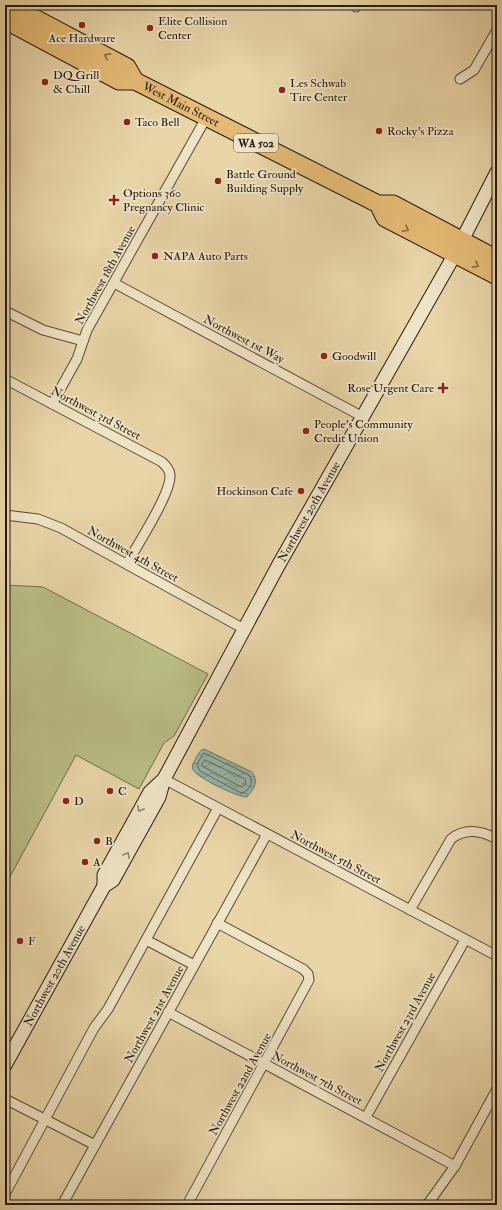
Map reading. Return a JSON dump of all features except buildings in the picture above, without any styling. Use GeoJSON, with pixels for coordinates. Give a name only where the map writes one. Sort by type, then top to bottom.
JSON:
{"type":"FeatureCollection","features":[{"type":"Feature","properties":{"kind":"highway","name":"West Main Street"},"geometry":{"type":"LineString","coordinates":[[10,5],[127,67],[135,81]]}},
{"type":"Feature","properties":{"kind":"highway","name":"West Main Street"},"geometry":{"type":"LineString","coordinates":[[5,20],[119,81],[135,81],[378,204],[393,204],[458,247],[497,276]]}},
{"type":"Feature","properties":{"kind":"highway","name":"West Main Street"},"geometry":{"type":"LineString","coordinates":[[458,247],[497,259]]}},
{"type":"Feature","properties":{"kind":"street"},"geometry":{"type":"LineString","coordinates":[[460,79],[474,70],[497,30]]}},
{"type":"Feature","properties":{"kind":"street","name":"Northwest 18th Avenue"},"geometry":{"type":"LineString","coordinates":[[52,404],[77,359],[88,330],[206,118]]}},
{"type":"Feature","properties":{"kind":"street","name":"Northwest 20th Avenue"},"geometry":{"type":"LineString","coordinates":[[5,1065],[104,886],[104,875],[150,792],[164,779],[244,629],[458,247],[497,172]]}},
{"type":"Feature","properties":{"kind":"street","name":"Northwest 1st Way"},"geometry":{"type":"LineString","coordinates":[[114,283],[363,417]]}},
{"type":"Feature","properties":{"kind":"street"},"geometry":{"type":"LineString","coordinates":[[5,311],[43,330],[83,341]]}},
{"type":"Feature","properties":{"kind":"street","name":"Northwest 3rd Street"},"geometry":{"type":"LineString","coordinates":[[5,379],[162,462],[170,474],[166,493],[127,564]]}},
{"type":"Feature","properties":{"kind":"street","name":"Northwest 4th Street"},"geometry":{"type":"LineString","coordinates":[[5,515],[38,519],[61,528],[244,629]]}},
{"type":"Feature","properties":{"kind":"street","name":"Northwest 5th Street"},"geometry":{"type":"LineString","coordinates":[[164,779],[497,956]]}},
{"type":"Feature","properties":{"kind":"street"},"geometry":{"type":"LineString","coordinates":[[5,1194],[94,1028],[108,1009],[218,808]]}},
{"type":"Feature","properties":{"kind":"street"},"geometry":{"type":"LineString","coordinates":[[410,910],[447,844],[457,834],[464,832],[480,832],[497,839]]}},
{"type":"Feature","properties":{"kind":"street","name":"Northwest 21st Avenue"},"geometry":{"type":"LineString","coordinates":[[62,1205],[267,834]]}},
{"type":"Feature","properties":{"kind":"street","name":"Northwest 22nd Avenue"},"geometry":{"type":"LineString","coordinates":[[187,1205],[308,985],[308,974],[303,969],[285,958],[217,923]]}},
{"type":"Feature","properties":{"kind":"street"},"geometry":{"type":"LineString","coordinates":[[146,940],[194,965]]}},
{"type":"Feature","properties":{"kind":"street","name":"Northwest 23rd Avenue"},"geometry":{"type":"LineString","coordinates":[[366,1117],[465,940]]}},
{"type":"Feature","properties":{"kind":"street","name":"Northwest 7th Street"},"geometry":{"type":"LineString","coordinates":[[168,1012],[455,1166]]}},
{"type":"Feature","properties":{"kind":"street"},"geometry":{"type":"LineString","coordinates":[[427,1205],[455,1166],[497,1089]]}},
{"type":"Feature","properties":{"kind":"street"},"geometry":{"type":"LineString","coordinates":[[5,1099],[95,1145]]}},
{"type":"Feature","properties":{"kind":"green space"},"geometry":{"type":"Polygon","coordinates":[[[5,585],[43,587],[208,674],[174,736],[164,743],[139,789],[76,755],[5,886],[5,585]]]}},
{"type":"Feature","properties":{"kind":"water"},"geometry":{"type":"Polygon","coordinates":[[[204,749],[252,772],[255,779],[255,785],[247,797],[235,794],[202,778],[193,770],[192,768],[197,755],[204,749]]]}},
{"type":"Feature","properties":{"kind":"place","name":"Ace Hardware"},"geometry":{"type":"Point","coordinates":[82,25]}},
{"type":"Feature","properties":{"kind":"place","name":"Elite Collision Center"},"geometry":{"type":"Point","coordinates":[150,28]}},
{"type":"Feature","properties":{"kind":"place","name":"DQ Grill & Chill"},"geometry":{"type":"Point","coordinates":[45,82]}},
{"type":"Feature","properties":{"kind":"place","name":"Les Schwab Tire Center"},"geometry":{"type":"Point","coordinates":[282,90]}},
{"type":"Feature","properties":{"kind":"place","name":"Taco Bell"},"geometry":{"type":"Point","coordinates":[127,122]}},
{"type":"Feature","properties":{"kind":"place","name":"Rocky's Pizza"},"geometry":{"type":"Point","coordinates":[379,131]}},
{"type":"Feature","properties":{"kind":"place","name":"Battle Ground Building Supply"},"geometry":{"type":"Point","coordinates":[218,181]}},
{"type":"Feature","properties":{"kind":"place","name":"Options 360 Pregnancy Clinic"},"geometry":{"type":"Point","coordinates":[114,200]}},
{"type":"Feature","properties":{"kind":"place","name":"NAPA Auto Parts"},"geometry":{"type":"Point","coordinates":[155,256]}},
{"type":"Feature","properties":{"kind":"place","name":"Goodwill"},"geometry":{"type":"Point","coordinates":[324,356]}},
{"type":"Feature","properties":{"kind":"place","name":"Rose Urgent Care"},"geometry":{"type":"Point","coordinates":[443,388]}},
{"type":"Feature","properties":{"kind":"place","name":"People's Community Credit Union"},"geometry":{"type":"Point","coordinates":[306,431]}},
{"type":"Feature","properties":{"kind":"place","name":"Hockinson Cafe"},"geometry":{"type":"Point","coordinates":[301,491]}},
{"type":"Feature","properties":{"kind":"place","name":"C"},"geometry":{"type":"Point","coordinates":[110,791]}},
{"type":"Feature","properties":{"kind":"place","name":"D"},"geometry":{"type":"Point","coordinates":[66,801]}},
{"type":"Feature","properties":{"kind":"place","name":"B"},"geometry":{"type":"Point","coordinates":[97,841]}},
{"type":"Feature","properties":{"kind":"place","name":"A"},"geometry":{"type":"Point","coordinates":[85,862]}},
{"type":"Feature","properties":{"kind":"place","name":"F"},"geometry":{"type":"Point","coordinates":[20,941]}}]}
